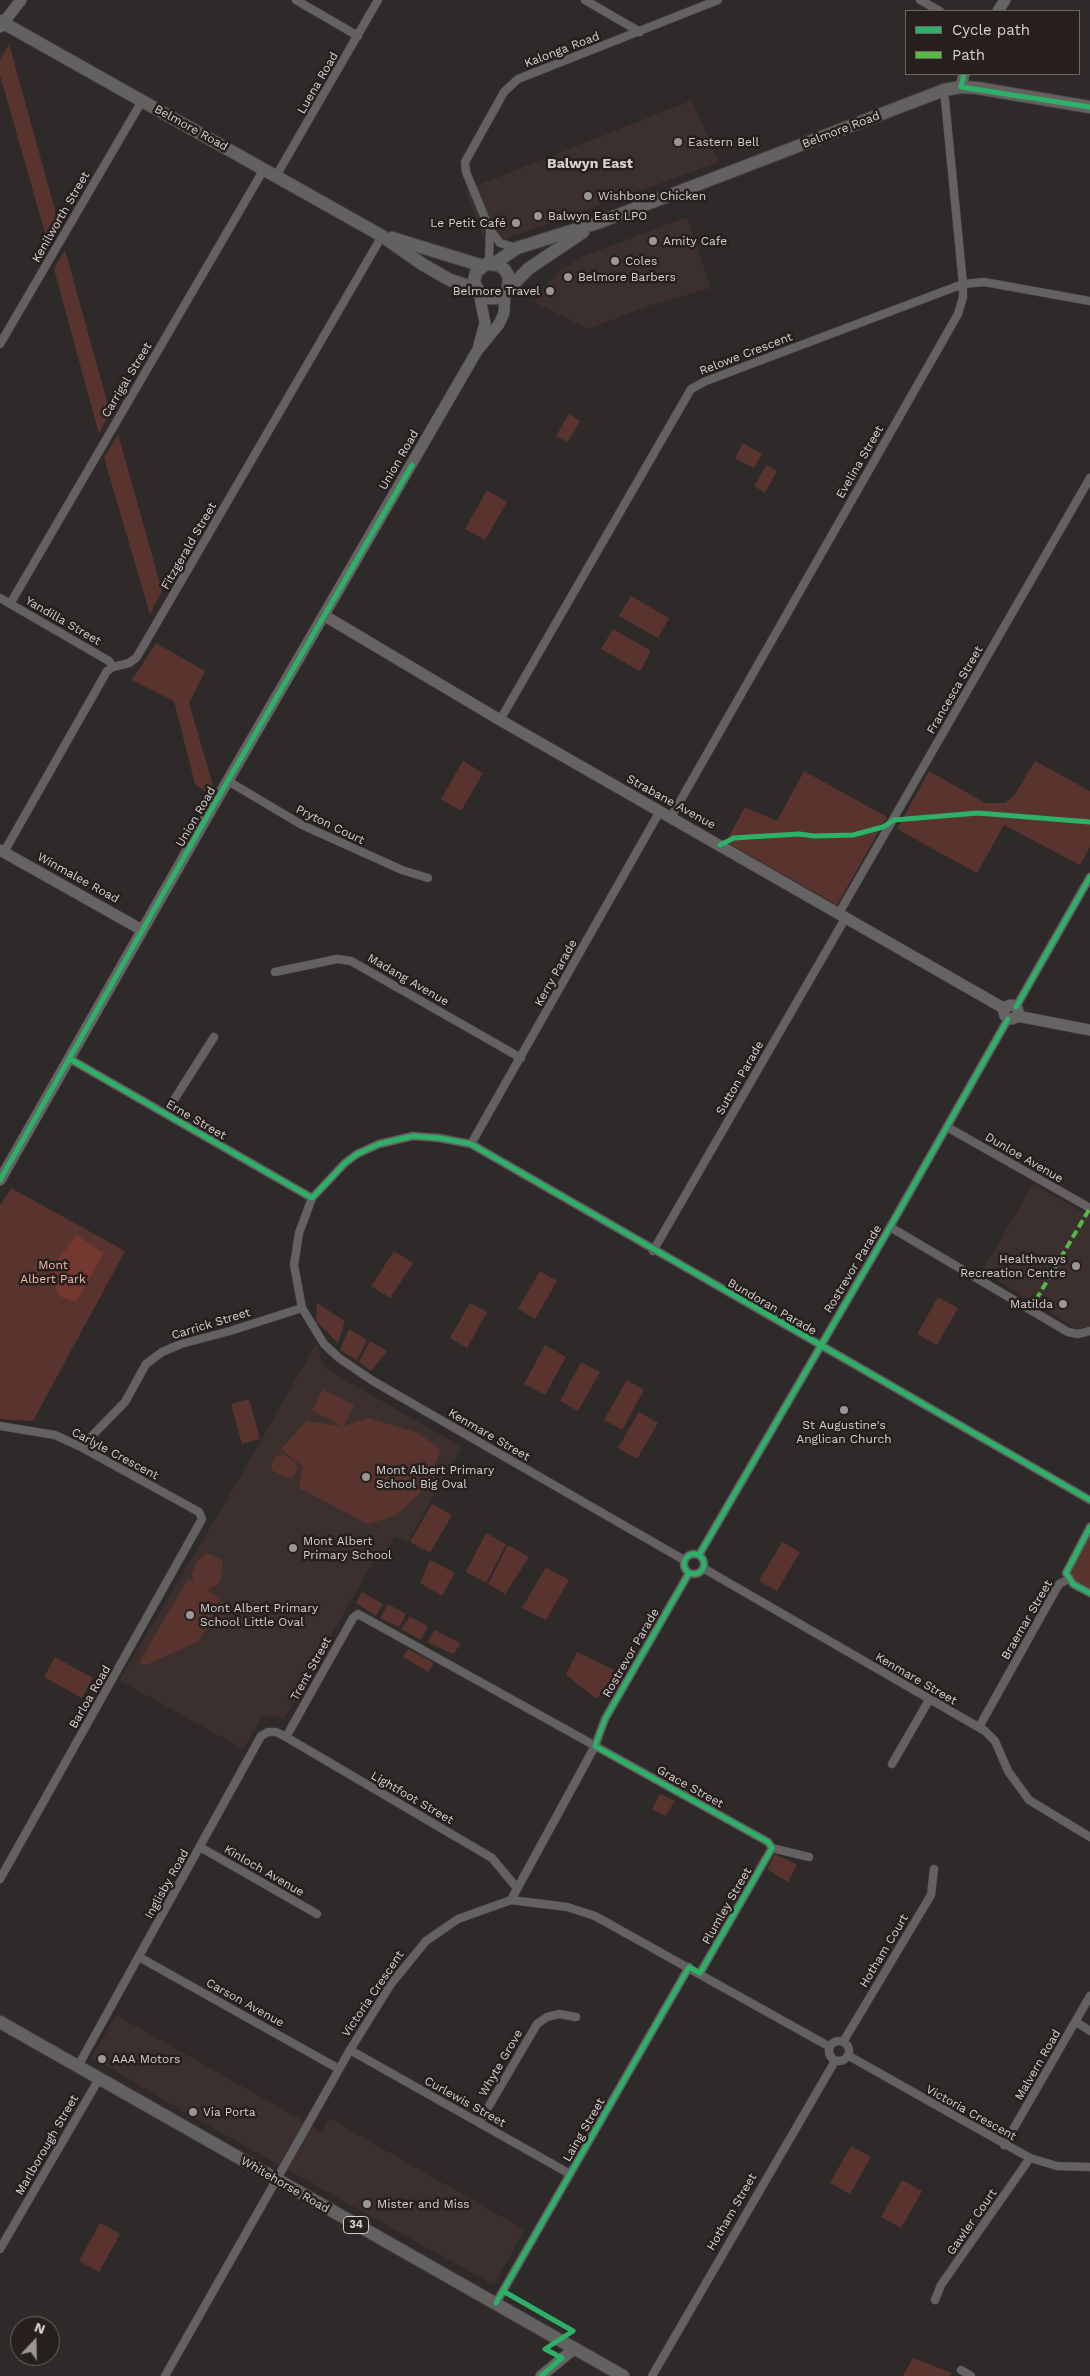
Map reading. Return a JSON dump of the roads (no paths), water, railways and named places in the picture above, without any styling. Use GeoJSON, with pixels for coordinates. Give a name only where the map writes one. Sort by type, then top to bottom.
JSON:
{"type":"FeatureCollection","features":[{"type":"Feature","properties":{"kind":"main road"},"geometry":{"type":"LineString","coordinates":[[1,24],[21,0]]}},
{"type":"Feature","properties":{"kind":"main road","name":"Belmore Road"},"geometry":{"type":"LineString","coordinates":[[1,24],[142,100],[382,236],[422,264],[450,280],[492,298],[506,290],[533,265],[600,222]]}},
{"type":"Feature","properties":{"kind":"main road","name":"Belmore Road"},"geometry":{"type":"LineString","coordinates":[[382,236],[489,264],[517,248],[600,222],[944,90],[962,80],[1090,107]]}},
{"type":"Feature","properties":{"kind":"main road"},"geometry":{"type":"LineString","coordinates":[[477,290],[475,275],[489,264],[502,267],[508,273],[510,281],[506,290]]}},
{"type":"Feature","properties":{"kind":"main road","name":"Union Road"},"geometry":{"type":"LineString","coordinates":[[477,290],[485,323],[477,351]]}},
{"type":"Feature","properties":{"kind":"main road","name":"Union Road"},"geometry":{"type":"LineString","coordinates":[[0,1180],[142,930],[477,351],[499,324],[504,313],[506,290]]}},
{"type":"Feature","properties":{"kind":"main road","name":"Strabane Avenue"},"geometry":{"type":"LineString","coordinates":[[325,616],[500,720],[1012,1013],[1090,1030]]}},
{"type":"Feature","properties":{"kind":"main road","name":"Winmalee Road"},"geometry":{"type":"LineString","coordinates":[[2,851],[142,930]]}},
{"type":"Feature","properties":{"kind":"main road","name":"Whitehorse Road"},"geometry":{"type":"LineString","coordinates":[[0,2022],[276,2181],[623,2376]]}},
{"type":"Feature","properties":{"kind":"main road"},"geometry":{"type":"LineString","coordinates":[[541,2376],[575,2348]]}},
{"type":"Feature","properties":{"kind":"street"},"geometry":{"type":"LineString","coordinates":[[296,0],[358,36]]}},
{"type":"Feature","properties":{"kind":"street","name":"Luena Road"},"geometry":{"type":"LineString","coordinates":[[276,176],[378,0]]}},
{"type":"Feature","properties":{"kind":"street"},"geometry":{"type":"LineString","coordinates":[[585,0],[640,32]]}},
{"type":"Feature","properties":{"kind":"street","name":"Kalonga Road"},"geometry":{"type":"LineString","coordinates":[[517,248],[500,244],[490,230],[466,172],[465,162],[504,92],[518,78],[718,0]]}},
{"type":"Feature","properties":{"kind":"street"},"geometry":{"type":"LineString","coordinates":[[920,0],[938,10]]}},
{"type":"Feature","properties":{"kind":"street","name":"Evelina Street"},"geometry":{"type":"LineString","coordinates":[[672,817],[958,314],[963,297],[963,284],[944,90]]}},
{"type":"Feature","properties":{"kind":"street","name":"Kenilworth Street"},"geometry":{"type":"LineString","coordinates":[[0,344],[142,100]]}},
{"type":"Feature","properties":{"kind":"street","name":"Carrigal Street"},"geometry":{"type":"LineString","coordinates":[[10,604],[264,169]]}},
{"type":"Feature","properties":{"kind":"street","name":"Kalonga Road"},"geometry":{"type":"LineString","coordinates":[[489,264],[490,230]]}},
{"type":"Feature","properties":{"kind":"street","name":"Fitzgerald Street"},"geometry":{"type":"LineString","coordinates":[[112,667],[129,663],[136,658],[382,236]]}},
{"type":"Feature","properties":{"kind":"street","name":"Relowe Crescent"},"geometry":{"type":"LineString","coordinates":[[500,720],[691,389],[706,381],[963,284],[984,282],[1090,300]]}},
{"type":"Feature","properties":{"kind":"street","name":"Francesca Street"},"geometry":{"type":"LineString","coordinates":[[843,915],[1090,478]]}},
{"type":"Feature","properties":{"kind":"street","name":"Yandilla Street"},"geometry":{"type":"LineString","coordinates":[[0,598],[109,661],[112,667]]}},
{"type":"Feature","properties":{"kind":"street"},"geometry":{"type":"LineString","coordinates":[[2,851],[112,667]]}},
{"type":"Feature","properties":{"kind":"street","name":"Pryton Court"},"geometry":{"type":"LineString","coordinates":[[228,781],[302,825],[402,870],[428,878]]}},
{"type":"Feature","properties":{"kind":"street","name":"Kerry Parade"},"geometry":{"type":"LineString","coordinates":[[470,1144],[521,1058],[660,811]]}},
{"type":"Feature","properties":{"kind":"street","name":"Rostrevor Parade"},"geometry":{"type":"LineString","coordinates":[[699,1555],[890,1228],[1090,877]]}},
{"type":"Feature","properties":{"kind":"street","name":"Sutton Parade"},"geometry":{"type":"LineString","coordinates":[[653,1250],[843,915]]}},
{"type":"Feature","properties":{"kind":"street","name":"Madang Avenue"},"geometry":{"type":"LineString","coordinates":[[275,972],[338,959],[351,960],[521,1058]]}},
{"type":"Feature","properties":{"kind":"street"},"geometry":{"type":"LineString","coordinates":[[165,1114],[214,1037]]}},
{"type":"Feature","properties":{"kind":"street","name":"Erne Street"},"geometry":{"type":"LineString","coordinates":[[70,1059],[312,1198]]}},
{"type":"Feature","properties":{"kind":"street","name":"Dunloe Avenue"},"geometry":{"type":"LineString","coordinates":[[947,1127],[1090,1208]]}},
{"type":"Feature","properties":{"kind":"street","name":"Bundoran Parade"},"geometry":{"type":"LineString","coordinates":[[312,1198],[345,1163],[357,1154],[379,1144],[413,1136],[439,1138],[470,1144],[1090,1500]]}},
{"type":"Feature","properties":{"kind":"street"},"geometry":{"type":"LineString","coordinates":[[302,1308],[294,1265],[300,1233],[312,1198]]}},
{"type":"Feature","properties":{"kind":"street"},"geometry":{"type":"LineString","coordinates":[[890,1228],[1068,1332],[1078,1334],[1090,1332]]}},
{"type":"Feature","properties":{"kind":"street","name":"Carrick Street"},"geometry":{"type":"LineString","coordinates":[[81,1447],[125,1402],[146,1364],[162,1352],[181,1344],[230,1331],[302,1308]]}},
{"type":"Feature","properties":{"kind":"street","name":"Kenmare Street"},"geometry":{"type":"LineString","coordinates":[[302,1308],[324,1344],[339,1358],[373,1381],[684,1560]]}},
{"type":"Feature","properties":{"kind":"street","name":"Carlyle Crescent"},"geometry":{"type":"LineString","coordinates":[[0,1426],[55,1436],[81,1447],[199,1512],[202,1519],[200,1527]]}},
{"type":"Feature","properties":{"kind":"street","name":"Barloa Road"},"geometry":{"type":"LineString","coordinates":[[0,1879],[200,1527]]}},
{"type":"Feature","properties":{"kind":"street","name":"Braemar Street"},"geometry":{"type":"LineString","coordinates":[[979,1727],[1059,1584],[1069,1580],[1066,1573],[1068,1565],[1090,1528]]}},
{"type":"Feature","properties":{"kind":"street"},"geometry":{"type":"LineString","coordinates":[[690,1554],[699,1555],[704,1561],[703,1568],[696,1574],[689,1572],[684,1567],[684,1560],[690,1554]]}},
{"type":"Feature","properties":{"kind":"street","name":"Kenmare Street"},"geometry":{"type":"LineString","coordinates":[[703,1568],[929,1700],[979,1727],[995,1741],[1008,1771],[1029,1800],[1090,1837]]}},
{"type":"Feature","properties":{"kind":"street","name":"Rostrevor Parade"},"geometry":{"type":"LineString","coordinates":[[511,1900],[595,1746],[605,1719],[689,1572]]}},
{"type":"Feature","properties":{"kind":"street"},"geometry":{"type":"LineString","coordinates":[[1069,1580],[1090,1593]]}},
{"type":"Feature","properties":{"kind":"street","name":"Grace Street"},"geometry":{"type":"LineString","coordinates":[[358,1614],[768,1842],[772,1848],[809,1857]]}},
{"type":"Feature","properties":{"kind":"street","name":"Trent Street"},"geometry":{"type":"LineString","coordinates":[[286,1737],[353,1618],[358,1614]]}},
{"type":"Feature","properties":{"kind":"street"},"geometry":{"type":"LineString","coordinates":[[892,1764],[929,1700]]}},
{"type":"Feature","properties":{"kind":"street","name":"Inglisby Road"},"geometry":{"type":"LineString","coordinates":[[78,2066],[262,1736],[268,1732],[276,1732],[286,1737]]}},
{"type":"Feature","properties":{"kind":"street","name":"Lightfoot Street"},"geometry":{"type":"LineString","coordinates":[[286,1737],[492,1858],[517,1888]]}},
{"type":"Feature","properties":{"kind":"street","name":"Kinloch Avenue"},"geometry":{"type":"LineString","coordinates":[[200,1847],[317,1914]]}},
{"type":"Feature","properties":{"kind":"street","name":"Plumley Street"},"geometry":{"type":"LineString","coordinates":[[700,1973],[772,1848]]}},
{"type":"Feature","properties":{"kind":"street","name":"Hotham Court"},"geometry":{"type":"LineString","coordinates":[[844,2042],[931,1895],[934,1869]]}},
{"type":"Feature","properties":{"kind":"street","name":"Victoria Crescent"},"geometry":{"type":"LineString","coordinates":[[165,2376],[339,2069],[391,1984],[426,1941],[458,1919],[511,1900],[567,1907],[595,1916],[830,2047]]}},
{"type":"Feature","properties":{"kind":"street","name":"Carson Avenue"},"geometry":{"type":"LineString","coordinates":[[139,1957],[339,2069]]}},
{"type":"Feature","properties":{"kind":"street","name":"Laing Street"},"geometry":{"type":"LineString","coordinates":[[496,2304],[689,1968]]}},
{"type":"Feature","properties":{"kind":"street","name":"Malvern Road"},"geometry":{"type":"LineString","coordinates":[[1004,2145],[1090,1996]]}},
{"type":"Feature","properties":{"kind":"street","name":"Whyte Grove"},"geometry":{"type":"LineString","coordinates":[[479,2123],[537,2024],[547,2017],[559,2014],[576,2017]]}},
{"type":"Feature","properties":{"kind":"street"},"geometry":{"type":"LineString","coordinates":[[1076,2022],[1090,2031]]}},
{"type":"Feature","properties":{"kind":"street"},"geometry":{"type":"LineString","coordinates":[[836,2041],[844,2042],[848,2046],[849,2056],[842,2061],[835,2060],[829,2055],[830,2047],[836,2041]]}},
{"type":"Feature","properties":{"kind":"street","name":"Curlewis Street"},"geometry":{"type":"LineString","coordinates":[[350,2050],[570,2174]]}},
{"type":"Feature","properties":{"kind":"street","name":"Victoria Crescent"},"geometry":{"type":"LineString","coordinates":[[849,2056],[1030,2158],[1057,2166],[1090,2167]]}},
{"type":"Feature","properties":{"kind":"street","name":"Hotham Street"},"geometry":{"type":"LineString","coordinates":[[652,2376],[835,2060]]}},
{"type":"Feature","properties":{"kind":"street","name":"Marlborough Street"},"geometry":{"type":"LineString","coordinates":[[0,2249],[99,2078]]}},
{"type":"Feature","properties":{"kind":"street","name":"Gawler Court"},"geometry":{"type":"LineString","coordinates":[[935,2300],[941,2285],[1030,2158]]}},
{"type":"Feature","properties":{"kind":"street"},"geometry":{"type":"LineString","coordinates":[[961,2370],[971,2376]]}},
{"type":"Feature","properties":{"kind":"tram line"},"geometry":{"type":"LineString","coordinates":[[0,2020],[628,2376]]}},
{"type":"Feature","properties":{"kind":"place","name":"Eastern Bell"},"geometry":{"type":"Point","coordinates":[678,142]}},
{"type":"Feature","properties":{"kind":"place","name":"Wishbone Chicken"},"geometry":{"type":"Point","coordinates":[588,196]}},
{"type":"Feature","properties":{"kind":"place","name":"Balwyn East LPO"},"geometry":{"type":"Point","coordinates":[538,216]}},
{"type":"Feature","properties":{"kind":"place","name":"Le Petit Café"},"geometry":{"type":"Point","coordinates":[516,223]}},
{"type":"Feature","properties":{"kind":"place","name":"Amity Cafe"},"geometry":{"type":"Point","coordinates":[653,241]}},
{"type":"Feature","properties":{"kind":"place","name":"Coles"},"geometry":{"type":"Point","coordinates":[615,261]}},
{"type":"Feature","properties":{"kind":"place","name":"Belmore Barbers"},"geometry":{"type":"Point","coordinates":[568,277]}},
{"type":"Feature","properties":{"kind":"place","name":"Belmore Travel"},"geometry":{"type":"Point","coordinates":[550,291]}},
{"type":"Feature","properties":{"kind":"place","name":"Healthways Recreation Centre"},"geometry":{"type":"Point","coordinates":[1076,1266]}},
{"type":"Feature","properties":{"kind":"place","name":"Matilda"},"geometry":{"type":"Point","coordinates":[1063,1304]}},
{"type":"Feature","properties":{"kind":"place","name":"St Augustine's Anglican Church"},"geometry":{"type":"Point","coordinates":[844,1410]}},
{"type":"Feature","properties":{"kind":"place","name":"Mont Albert Primary School Big Oval"},"geometry":{"type":"Point","coordinates":[366,1477]}},
{"type":"Feature","properties":{"kind":"place","name":"Mont Albert Primary School"},"geometry":{"type":"Point","coordinates":[293,1548]}},
{"type":"Feature","properties":{"kind":"place","name":"Mont Albert Primary School Little Oval"},"geometry":{"type":"Point","coordinates":[190,1615]}},
{"type":"Feature","properties":{"kind":"place","name":"AAA Motors"},"geometry":{"type":"Point","coordinates":[102,2059]}},
{"type":"Feature","properties":{"kind":"place","name":"Via Porta"},"geometry":{"type":"Point","coordinates":[193,2112]}},
{"type":"Feature","properties":{"kind":"place","name":"Mister and Miss"},"geometry":{"type":"Point","coordinates":[367,2204]}},
{"type":"Feature","properties":{"kind":"district","name":"Balwyn East"},"geometry":{"type":"Point","coordinates":[590,164]}},
{"type":"Feature","properties":{"kind":"park label","name":"Mont Albert Park"},"geometry":{"type":"Point","coordinates":[53,1272]}}]}
